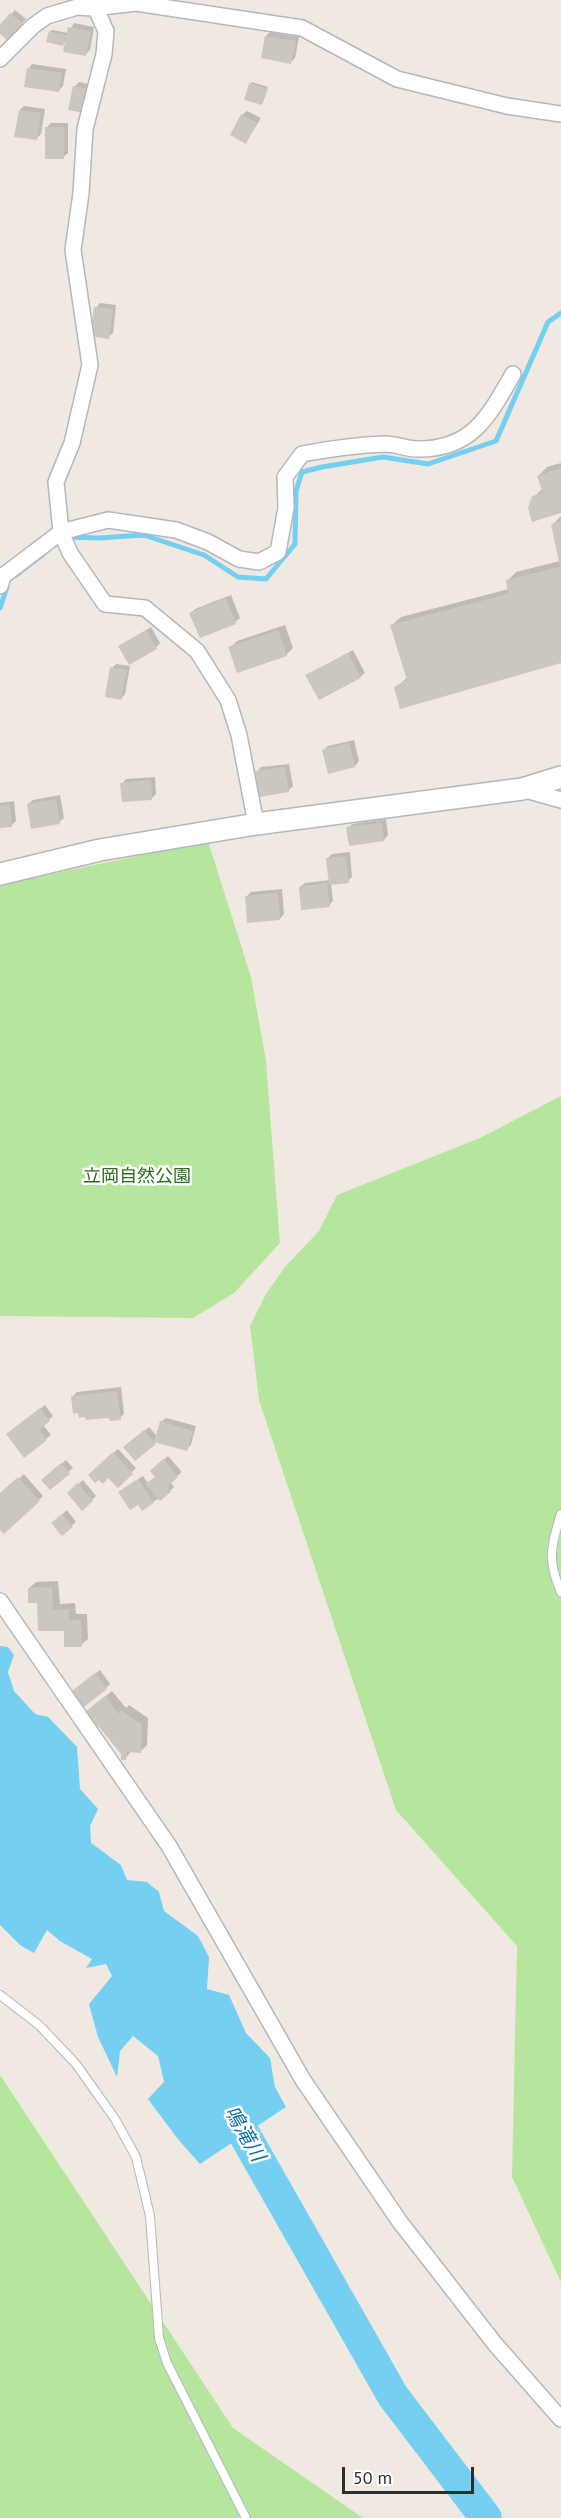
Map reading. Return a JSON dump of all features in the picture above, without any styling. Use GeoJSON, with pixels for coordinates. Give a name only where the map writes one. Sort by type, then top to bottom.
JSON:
{"type":"FeatureCollection","features":[{"type":"Feature","properties":{"kind":"street"},"geometry":{"type":"LineString","coordinates":[[0,59],[33,26],[47,16],[95,4],[136,3],[302,28],[397,79],[507,106],[561,114]]}},
{"type":"Feature","properties":{"kind":"street"},"geometry":{"type":"LineString","coordinates":[[95,4],[106,31],[104,54],[85,129],[81,193],[73,250],[90,365],[72,443],[56,482],[61,532],[70,553],[105,604],[144,608],[197,651],[228,700],[240,735],[256,824]]}},
{"type":"Feature","properties":{"kind":"street"},"geometry":{"type":"LineString","coordinates":[[0,586],[3,576],[61,532],[108,520],[176,530],[208,542],[239,560],[259,562],[278,552],[286,508],[285,477],[302,454],[333,448],[388,444],[414,449],[435,449],[460,441],[490,415],[513,374]]}},
{"type":"Feature","properties":{"kind":"street"},"geometry":{"type":"LineString","coordinates":[[0,874],[100,850],[256,824],[522,789],[561,777]]}},
{"type":"Feature","properties":{"kind":"street"},"geometry":{"type":"LineString","coordinates":[[522,789],[561,800]]}},
{"type":"Feature","properties":{"kind":"street"},"geometry":{"type":"LineString","coordinates":[[0,1601],[169,1846],[303,2080],[400,2223],[495,2344],[561,2419]]}},
{"type":"Feature","properties":{"kind":"lane"},"geometry":{"type":"LineString","coordinates":[[561,1514],[551,1545],[553,1573],[561,1592]]}},
{"type":"Feature","properties":{"kind":"lane"},"geometry":{"type":"LineString","coordinates":[[0,1995],[39,2025],[76,2064],[115,2119],[136,2157],[150,2216],[159,2338],[167,2363],[246,2518]]}},
{"type":"Feature","properties":{"kind":"green space","name":"立岡自然公園"},"geometry":{"type":"Polygon","coordinates":[[[208,841],[251,977],[266,1061],[280,1243],[234,1293],[193,1318],[0,1316],[0,885],[208,841]]]}},
{"type":"Feature","properties":{"kind":"green space"},"geometry":{"type":"Polygon","coordinates":[[[561,1096],[561,2282],[512,2177],[517,1946],[396,1810],[259,1400],[250,1326],[266,1294],[285,1267],[319,1231],[337,1195],[480,1138],[561,1096]]]}},
{"type":"Feature","properties":{"kind":"green space"},"geometry":{"type":"Polygon","coordinates":[[[0,2075],[233,2428],[363,2518],[0,2518],[0,2075]]]}},
{"type":"Feature","properties":{"kind":"water"},"geometry":{"type":"Polygon","coordinates":[[[0,1646],[8,1647],[14,1655],[8,1672],[14,1691],[35,1714],[48,1717],[77,1747],[80,1789],[98,1809],[90,1826],[91,1843],[121,1865],[127,1880],[147,1882],[159,1892],[164,1911],[198,1936],[209,1957],[207,1989],[229,1995],[246,2033],[270,2058],[275,2087],[286,2107],[200,2164],[148,2099],[164,2082],[158,2056],[133,2036],[120,2051],[117,2077],[98,2037],[89,2004],[112,1976],[106,1964],[86,1968],[92,1959],[60,1941],[47,1930],[34,1953],[20,1945],[0,1925],[0,1646]]]}},
{"type":"Feature","properties":{"kind":"building"},"geometry":{"type":"Polygon","coordinates":[[[10,13],[23,24],[8,41],[0,34],[0,25],[10,13]]]}},
{"type":"Feature","properties":{"kind":"building"},"geometry":{"type":"Polygon","coordinates":[[[68,27],[91,31],[86,56],[63,52],[68,27]]]}},
{"type":"Feature","properties":{"kind":"building"},"geometry":{"type":"Polygon","coordinates":[[[49,31],[66,35],[63,46],[46,42],[49,31]]]}},
{"type":"Feature","properties":{"kind":"building"},"geometry":{"type":"Polygon","coordinates":[[[265,36],[296,41],[291,64],[261,58],[265,36]]]}},
{"type":"Feature","properties":{"kind":"building"},"geometry":{"type":"Polygon","coordinates":[[[27,68],[62,73],[59,92],[24,87],[27,68]]]}},
{"type":"Feature","properties":{"kind":"building"},"geometry":{"type":"Polygon","coordinates":[[[249,83],[268,89],[262,105],[244,100],[249,83]]]}},
{"type":"Feature","properties":{"kind":"building"},"geometry":{"type":"Polygon","coordinates":[[[73,86],[89,89],[84,113],[68,110],[73,86]]]}},
{"type":"Feature","properties":{"kind":"building"},"geometry":{"type":"Polygon","coordinates":[[[19,110],[41,113],[37,140],[14,137],[19,110]]]}},
{"type":"Feature","properties":{"kind":"building"},"geometry":{"type":"Polygon","coordinates":[[[241,114],[257,123],[246,144],[230,135],[241,114]]]}},
{"type":"Feature","properties":{"kind":"building"},"geometry":{"type":"Polygon","coordinates":[[[45,127],[64,127],[64,159],[45,159],[45,127]]]}},
{"type":"Feature","properties":{"kind":"building"},"geometry":{"type":"Polygon","coordinates":[[[94,307],[113,309],[109,339],[90,336],[94,307]]]}},
{"type":"Feature","properties":{"kind":"building"},"geometry":{"type":"Polygon","coordinates":[[[561,468],[561,513],[532,522],[528,508],[532,496],[543,493],[537,476],[561,468]]]}},
{"type":"Feature","properties":{"kind":"building"},"geometry":{"type":"Polygon","coordinates":[[[561,521],[561,663],[400,709],[394,687],[407,680],[390,625],[508,594],[506,580],[560,567],[551,524],[561,521]]]}},
{"type":"Feature","properties":{"kind":"building"},"geometry":{"type":"Polygon","coordinates":[[[226,598],[236,624],[200,638],[189,613],[226,598]]]}},
{"type":"Feature","properties":{"kind":"building"},"geometry":{"type":"Polygon","coordinates":[[[146,630],[157,649],[129,665],[118,646],[146,630]]]}},
{"type":"Feature","properties":{"kind":"building"},"geometry":{"type":"Polygon","coordinates":[[[278,630],[287,656],[237,673],[228,647],[278,630]]]}},
{"type":"Feature","properties":{"kind":"building"},"geometry":{"type":"Polygon","coordinates":[[[348,653],[361,678],[319,700],[305,675],[348,653]]]}},
{"type":"Feature","properties":{"kind":"building"},"geometry":{"type":"Polygon","coordinates":[[[110,667],[127,670],[121,700],[105,697],[110,667]]]}},
{"type":"Feature","properties":{"kind":"building"},"geometry":{"type":"Polygon","coordinates":[[[349,743],[355,767],[328,774],[322,750],[349,743]]]}},
{"type":"Feature","properties":{"kind":"building"},"geometry":{"type":"Polygon","coordinates":[[[285,767],[289,792],[259,797],[255,771],[285,767]]]}},
{"type":"Feature","properties":{"kind":"building"},"geometry":{"type":"Polygon","coordinates":[[[151,780],[152,800],[122,802],[120,783],[151,780]]]}},
{"type":"Feature","properties":{"kind":"building"},"geometry":{"type":"Polygon","coordinates":[[[56,799],[60,824],[31,829],[27,804],[56,799]]]}},
{"type":"Feature","properties":{"kind":"building"},"geometry":{"type":"Polygon","coordinates":[[[10,805],[12,827],[0,828],[0,806],[10,805]]]}},
{"type":"Feature","properties":{"kind":"building"},"geometry":{"type":"Polygon","coordinates":[[[382,823],[384,841],[349,846],[346,827],[382,823]]]}},
{"type":"Feature","properties":{"kind":"building"},"geometry":{"type":"Polygon","coordinates":[[[346,856],[349,883],[329,885],[326,858],[346,856]]]}},
{"type":"Feature","properties":{"kind":"building"},"geometry":{"type":"Polygon","coordinates":[[[327,883],[330,907],[301,910],[299,887],[327,883]]]}},
{"type":"Feature","properties":{"kind":"building"},"geometry":{"type":"Polygon","coordinates":[[[278,893],[280,920],[247,923],[245,896],[278,893]]]}},
{"type":"Feature","properties":{"kind":"building"},"geometry":{"type":"Polygon","coordinates":[[[117,1391],[121,1420],[110,1421],[109,1418],[86,1420],[85,1417],[79,1418],[78,1413],[73,1414],[71,1396],[117,1391]]]}},
{"type":"Feature","properties":{"kind":"building"},"geometry":{"type":"Polygon","coordinates":[[[40,1408],[50,1421],[39,1430],[47,1440],[24,1458],[6,1434],[40,1408]]]}},
{"type":"Feature","properties":{"kind":"building"},"geometry":{"type":"Polygon","coordinates":[[[160,1421],[193,1431],[187,1451],[154,1442],[160,1421]]]}},
{"type":"Feature","properties":{"kind":"building"},"geometry":{"type":"Polygon","coordinates":[[[144,1430],[156,1444],[135,1461],[123,1447],[144,1430]]]}},
{"type":"Feature","properties":{"kind":"building"},"geometry":{"type":"Polygon","coordinates":[[[113,1452],[133,1474],[118,1488],[108,1478],[103,1484],[99,1480],[95,1483],[88,1475],[113,1452]]]}},
{"type":"Feature","properties":{"kind":"building"},"geometry":{"type":"Polygon","coordinates":[[[163,1459],[178,1477],[167,1487],[171,1492],[160,1501],[145,1484],[155,1477],[150,1471],[163,1459]]]}},
{"type":"Feature","properties":{"kind":"building"},"geometry":{"type":"Polygon","coordinates":[[[61,1463],[70,1474],[50,1490],[41,1480],[61,1463]]]}},
{"type":"Feature","properties":{"kind":"building"},"geometry":{"type":"Polygon","coordinates":[[[18,1477],[40,1501],[4,1534],[0,1530],[0,1493],[18,1477]]]}},
{"type":"Feature","properties":{"kind":"building"},"geometry":{"type":"Polygon","coordinates":[[[138,1479],[154,1503],[142,1511],[138,1505],[130,1510],[118,1492],[138,1479]]]}},
{"type":"Feature","properties":{"kind":"building"},"geometry":{"type":"Polygon","coordinates":[[[77,1483],[93,1501],[82,1511],[67,1493],[77,1483]]]}},
{"type":"Feature","properties":{"kind":"building"},"geometry":{"type":"Polygon","coordinates":[[[62,1514],[73,1527],[62,1536],[51,1523],[62,1514]]]}},
{"type":"Feature","properties":{"kind":"building"},"geometry":{"type":"Polygon","coordinates":[[[52,1587],[53,1610],[69,1609],[69,1620],[81,1620],[82,1647],[64,1647],[64,1631],[38,1631],[37,1603],[28,1603],[28,1588],[52,1587]]]}},
{"type":"Feature","properties":{"kind":"building"},"geometry":{"type":"Polygon","coordinates":[[[95,1673],[107,1689],[80,1710],[68,1694],[95,1673]]]}},
{"type":"Feature","properties":{"kind":"building"},"geometry":{"type":"Polygon","coordinates":[[[105,1696],[119,1714],[121,1710],[142,1725],[141,1753],[127,1752],[126,1760],[121,1760],[121,1754],[98,1726],[87,1735],[75,1720],[105,1696]]]}},
{"type":"Feature","properties":{"kind":"waterway"},"geometry":{"type":"LineString","coordinates":[[68,537],[99,538],[144,535],[204,555],[238,577],[266,579],[295,544],[296,491],[302,472],[383,457],[428,464],[496,441],[548,322],[561,313]]}},
{"type":"Feature","properties":{"kind":"waterway"},"geometry":{"type":"LineString","coordinates":[[16,575],[42,555]]}},
{"type":"Feature","properties":{"kind":"waterway"},"geometry":{"type":"LineString","coordinates":[[0,608],[7,587]]}},
{"type":"Feature","properties":{"kind":"waterway","name":"鳴滝川"},"geometry":{"type":"LineString","coordinates":[[223,2097],[393,2396],[486,2518]]}}]}
